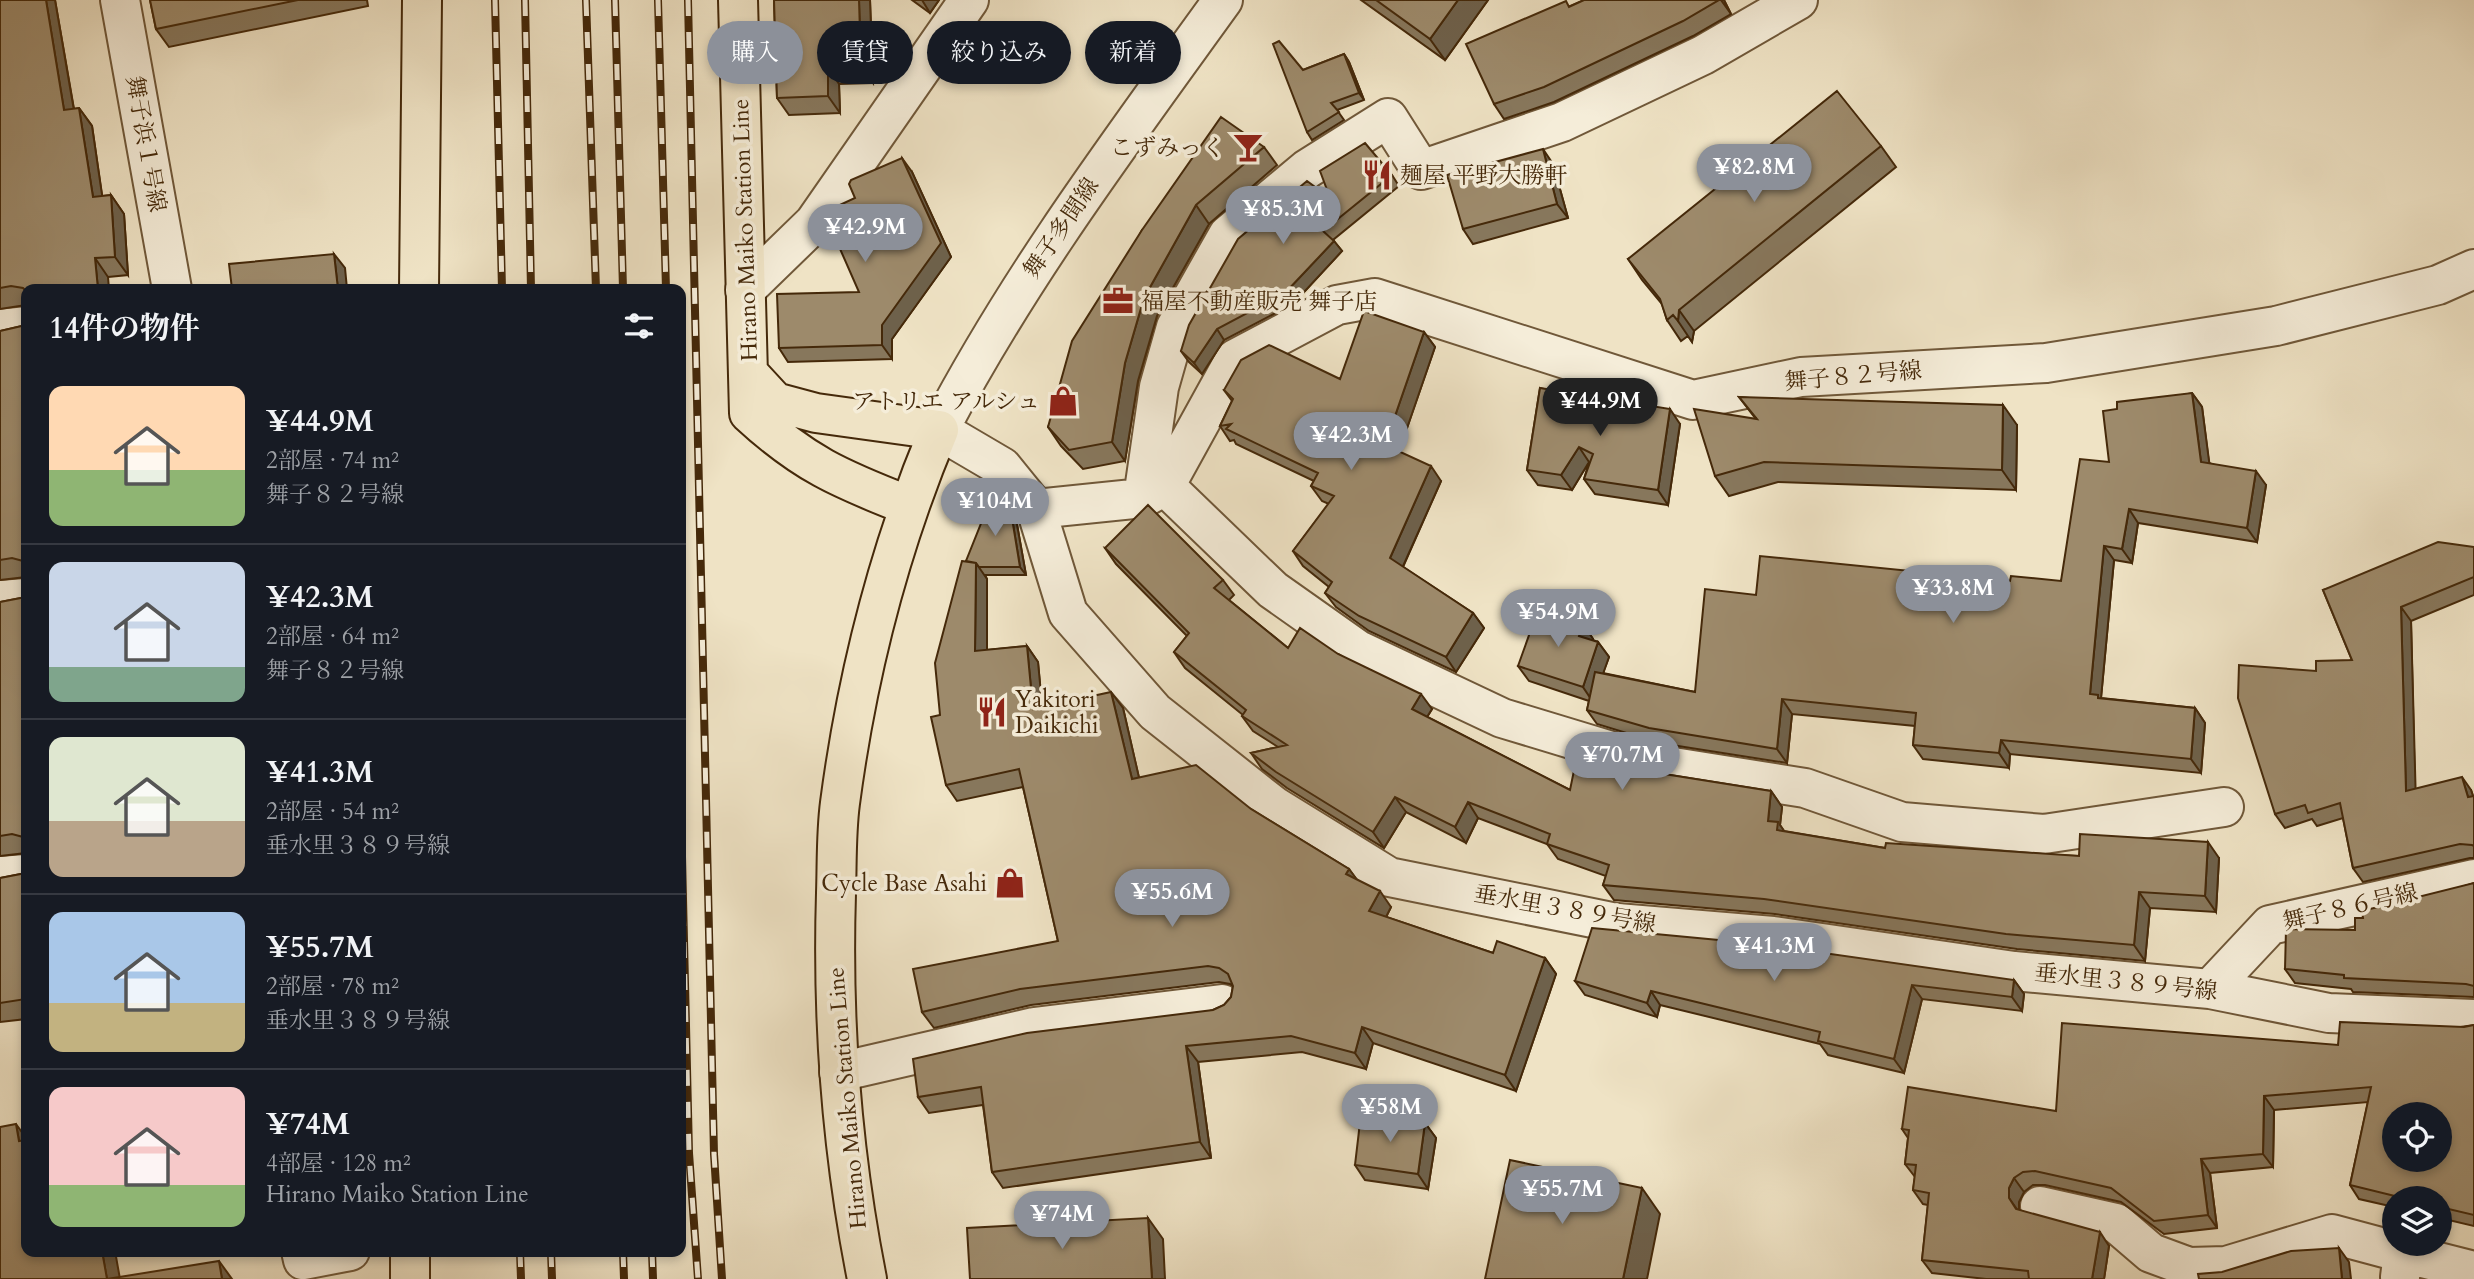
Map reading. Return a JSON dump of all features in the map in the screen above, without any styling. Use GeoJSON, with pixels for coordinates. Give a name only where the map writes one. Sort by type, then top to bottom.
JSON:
{"type":"FeatureCollection","features":[{"type":"Feature","properties":{"kind":"main road"},"geometry":{"type":"LineString","coordinates":[[419,284],[422,0]]}},
{"type":"Feature","properties":{"kind":"main road","name":"Hirano Maiko Station Line"},"geometry":{"type":"LineString","coordinates":[[738,0],[751,376],[749,413],[784,445],[836,477],[907,505]]}},
{"type":"Feature","properties":{"kind":"main road","name":"Hirano Maiko Station Line"},"geometry":{"type":"LineString","coordinates":[[751,376],[775,402],[816,413],[939,430],[907,505],[864,661],[839,806],[834,958],[839,1072],[857,1227],[867,1279]]}},
{"type":"Feature","properties":{"kind":"main road"},"geometry":{"type":"LineString","coordinates":[[410,1257],[410,1279]]}},
{"type":"Feature","properties":{"kind":"street","name":"舞子浜１号線"},"geometry":{"type":"LineString","coordinates":[[120,0],[171,284]]}},
{"type":"Feature","properties":{"kind":"street"},"geometry":{"type":"LineString","coordinates":[[746,290],[814,223],[969,0]]}},
{"type":"Feature","properties":{"kind":"street","name":"舞子多聞線"},"geometry":{"type":"LineString","coordinates":[[939,430],[978,356],[1062,223],[1223,0]]}},
{"type":"Feature","properties":{"kind":"street"},"geometry":{"type":"LineString","coordinates":[[1154,492],[1159,387],[1176,327],[1228,235],[1307,169],[1388,118],[1421,170],[1562,122],[1703,55],[1798,0]]}},
{"type":"Feature","properties":{"kind":"street","name":"舞子８２号線"},"geometry":{"type":"LineString","coordinates":[[1154,492],[1235,359],[1337,305],[1375,298],[1693,400],[1801,377],[2046,363],[2276,326],[2438,285],[2474,269]]}},
{"type":"Feature","properties":{"kind":"street"},"geometry":{"type":"LineString","coordinates":[[0,329],[21,327]]}},
{"type":"Feature","properties":{"kind":"street","name":"垂水里３８９号線"},"geometry":{"type":"LineString","coordinates":[[939,430],[1002,467],[1036,509],[1068,613],[1155,712],[1274,806],[1389,877],[1617,923],[1773,936],[2014,971],[2210,989],[2329,1013],[2474,1019]]}},
{"type":"Feature","properties":{"kind":"street"},"geometry":{"type":"LineString","coordinates":[[1036,509],[1154,492],[1273,590],[1358,650],[1502,718],[1654,764],[1805,788],[1902,822],[2044,834],[2224,807]]}},
{"type":"Feature","properties":{"kind":"street"},"geometry":{"type":"LineString","coordinates":[[0,600],[21,598]]}},
{"type":"Feature","properties":{"kind":"street"},"geometry":{"type":"LineString","coordinates":[[0,876],[21,874]]}},
{"type":"Feature","properties":{"kind":"street","name":"舞子８６号線"},"geometry":{"type":"LineString","coordinates":[[2210,989],[2270,925],[2474,879]]}},
{"type":"Feature","properties":{"kind":"street"},"geometry":{"type":"LineString","coordinates":[[839,1072],[1034,1027],[1222,1004]]}},
{"type":"Feature","properties":{"kind":"street"},"geometry":{"type":"LineString","coordinates":[[2040,1206],[2116,1223],[2151,1253],[2189,1267],[2226,1266],[2332,1234],[2401,1266],[2474,1271]]}},
{"type":"Feature","properties":{"kind":"street"},"geometry":{"type":"LineString","coordinates":[[303,1263],[326,1257]]}},
{"type":"Feature","properties":{"kind":"building"},"geometry":{"type":"Polygon","coordinates":[[[0,0],[46,0],[64,110],[79,108],[93,197],[111,195],[115,257],[95,258],[98,284],[21,284],[21,288],[0,288],[0,0]]]}},
{"type":"Feature","properties":{"kind":"building"},"geometry":{"type":"Polygon","coordinates":[[[150,0],[298,0],[156,29],[150,0]]]}},
{"type":"Feature","properties":{"kind":"building"},"geometry":{"type":"Polygon","coordinates":[[[774,0],[859,0],[860,21],[817,21],[817,84],[828,84],[828,96],[777,98],[777,84],[803,84],[803,21],[775,21],[774,0]]]}},
{"type":"Feature","properties":{"kind":"building"},"geometry":{"type":"Polygon","coordinates":[[[1376,0],[1458,0],[1430,39],[1376,0]]]}},
{"type":"Feature","properties":{"kind":"building"},"geometry":{"type":"Polygon","coordinates":[[[1584,0],[1719,0],[1683,21],[1544,87],[1494,104],[1466,44],[1566,1],[1569,7],[1584,0]]]}},
{"type":"Feature","properties":{"kind":"building"},"geometry":{"type":"Polygon","coordinates":[[[1279,41],[1303,70],[1344,54],[1359,93],[1331,103],[1339,112],[1307,132],[1273,44],[1279,41]]]}},
{"type":"Feature","properties":{"kind":"building"},"geometry":{"type":"Polygon","coordinates":[[[1837,91],[1881,146],[1679,310],[1678,321],[1673,315],[1667,320],[1660,299],[1628,259],[1837,91]]]}},
{"type":"Feature","properties":{"kind":"building"},"geometry":{"type":"Polygon","coordinates":[[[1221,117],[1264,147],[1196,205],[1144,298],[1125,363],[1112,442],[1069,450],[1048,427],[1072,341],[1142,230],[1221,117]]]}},
{"type":"Feature","properties":{"kind":"building"},"geometry":{"type":"Polygon","coordinates":[[[1365,143],[1392,175],[1323,231],[1334,241],[1285,293],[1217,329],[1194,363],[1181,351],[1189,325],[1238,239],[1307,181],[1330,198],[1320,171],[1365,143]]]}},
{"type":"Feature","properties":{"kind":"building"},"geometry":{"type":"Polygon","coordinates":[[[1543,149],[1557,204],[1463,229],[1447,175],[1543,149]]]}},
{"type":"Feature","properties":{"kind":"building"},"geometry":{"type":"Polygon","coordinates":[[[902,158],[941,243],[882,325],[882,345],[779,348],[777,294],[859,292],[826,217],[831,209],[855,198],[849,184],[851,180],[902,158]]]}},
{"type":"Feature","properties":{"kind":"building"},"geometry":{"type":"Polygon","coordinates":[[[334,254],[337,284],[231,284],[229,264],[334,254]]]}},
{"type":"Feature","properties":{"kind":"building"},"geometry":{"type":"Polygon","coordinates":[[[1364,311],[1424,332],[1385,445],[1431,466],[1390,558],[1473,613],[1446,657],[1359,616],[1325,593],[1332,582],[1293,551],[1334,496],[1311,486],[1318,473],[1226,429],[1231,424],[1220,426],[1233,399],[1224,390],[1241,360],[1269,345],[1340,379],[1364,311]]]}},
{"type":"Feature","properties":{"kind":"building"},"geometry":{"type":"Polygon","coordinates":[[[21,326],[21,560],[12,558],[0,560],[0,331],[21,326]]]}},
{"type":"Feature","properties":{"kind":"building"},"geometry":{"type":"Polygon","coordinates":[[[1540,388],[1670,409],[1658,490],[1584,479],[1593,454],[1579,447],[1561,475],[1527,470],[1540,388]]]}},
{"type":"Feature","properties":{"kind":"building"},"geometry":{"type":"Polygon","coordinates":[[[2192,393],[2201,462],[2256,471],[2247,528],[2129,509],[2122,549],[2104,546],[2090,694],[2098,695],[2098,698],[2195,708],[2191,759],[2001,740],[1999,753],[1913,745],[1916,713],[1782,699],[1777,749],[1649,728],[1587,710],[1595,672],[1695,692],[1705,589],[1756,595],[1760,556],[2010,581],[2011,576],[2061,581],[2080,459],[2109,462],[2103,411],[2117,409],[2117,402],[2192,393]]]}},
{"type":"Feature","properties":{"kind":"building"},"geometry":{"type":"Polygon","coordinates":[[[1739,397],[2003,405],[2002,470],[1764,462],[1715,476],[1694,409],[1757,419],[1739,397]]]}},
{"type":"Feature","properties":{"kind":"building"},"geometry":{"type":"Polygon","coordinates":[[[994,491],[1011,512],[1020,567],[979,567],[976,563],[966,561],[994,491]]]}},
{"type":"Feature","properties":{"kind":"building"},"geometry":{"type":"Polygon","coordinates":[[[1148,505],[1223,580],[1214,588],[1288,648],[1300,628],[1338,654],[1421,694],[1412,709],[1570,790],[1578,751],[1639,770],[1771,791],[1768,821],[1778,822],[1777,830],[1885,848],[1886,843],[2079,856],[2080,834],[2208,842],[2205,896],[2139,892],[2134,945],[2006,934],[1764,899],[1603,885],[1609,865],[1547,844],[1550,834],[1468,802],[1455,827],[1395,797],[1373,832],[1276,772],[1251,753],[1287,745],[1242,716],[1246,710],[1174,652],[1189,633],[1105,548],[1148,505]]]}},
{"type":"Feature","properties":{"kind":"building"},"geometry":{"type":"Polygon","coordinates":[[[2438,542],[2474,547],[2474,577],[2401,607],[2406,791],[2462,777],[2468,797],[2474,796],[2474,846],[2460,844],[2353,868],[2340,803],[2308,813],[2305,805],[2275,814],[2238,698],[2239,665],[2316,671],[2316,661],[2352,660],[2323,590],[2438,542]]]}},
{"type":"Feature","properties":{"kind":"building"},"geometry":{"type":"Polygon","coordinates":[[[962,561],[976,563],[975,651],[1027,646],[1033,709],[1111,692],[1132,779],[1196,765],[1251,809],[1349,869],[1346,874],[1380,891],[1369,911],[1493,953],[1497,941],[1545,958],[1505,1075],[1362,1027],[1355,1053],[1291,1036],[1186,1046],[1200,1142],[992,1172],[981,1087],[918,1097],[913,1059],[1027,1033],[1213,1010],[1224,1005],[1231,997],[1233,986],[1228,974],[1219,968],[1208,966],[1020,989],[922,1012],[913,969],[1058,941],[1019,769],[946,785],[931,717],[940,715],[935,663],[962,561]]]}},
{"type":"Feature","properties":{"kind":"building"},"geometry":{"type":"Polygon","coordinates":[[[21,598],[21,836],[12,834],[0,836],[0,602],[21,598]]]}},
{"type":"Feature","properties":{"kind":"building"},"geometry":{"type":"Polygon","coordinates":[[[1538,610],[1583,624],[1579,636],[1598,642],[1583,687],[1518,666],[1538,610]]]}},
{"type":"Feature","properties":{"kind":"building"},"geometry":{"type":"Polygon","coordinates":[[[21,874],[21,1000],[0,1003],[0,878],[21,874]]]}},
{"type":"Feature","properties":{"kind":"building"},"geometry":{"type":"Polygon","coordinates":[[[2474,883],[2474,986],[2344,978],[2344,975],[2285,969],[2286,929],[2355,930],[2355,918],[2363,918],[2362,911],[2474,883]]]}},
{"type":"Feature","properties":{"kind":"building"},"geometry":{"type":"Polygon","coordinates":[[[1592,928],[1761,944],[2014,980],[2012,997],[1912,985],[1894,1059],[1818,1041],[1820,1032],[1651,991],[1647,1003],[1575,981],[1592,928]]]}},
{"type":"Feature","properties":{"kind":"building"},"geometry":{"type":"Polygon","coordinates":[[[2340,1022],[2464,1027],[2474,1025],[2474,1215],[2452,1210],[2452,1186],[2382,1186],[2382,1193],[2350,1185],[2371,1087],[2264,1096],[2263,1154],[2201,1159],[2208,1215],[2154,1221],[2111,1188],[2035,1171],[2023,1172],[2014,1178],[2009,1188],[2009,1198],[2016,1209],[2100,1232],[2092,1279],[2029,1279],[2028,1271],[1922,1260],[1929,1193],[1913,1190],[1916,1165],[1905,1164],[1909,1130],[1902,1129],[1908,1087],[2056,1111],[2062,1023],[2338,1045],[2340,1022]]]}},
{"type":"Feature","properties":{"kind":"building"},"geometry":{"type":"Polygon","coordinates":[[[1361,1114],[1425,1123],[1418,1174],[1355,1165],[1361,1114]]]}},
{"type":"Feature","properties":{"kind":"building"},"geometry":{"type":"Polygon","coordinates":[[[16,1124],[21,1141],[21,1257],[103,1257],[107,1279],[0,1279],[0,1127],[16,1124]]]}},
{"type":"Feature","properties":{"kind":"building"},"geometry":{"type":"Polygon","coordinates":[[[1510,1160],[1642,1188],[1623,1279],[1485,1279],[1510,1160]]]}},
{"type":"Feature","properties":{"kind":"building"},"geometry":{"type":"Polygon","coordinates":[[[1148,1218],[1152,1279],[970,1279],[967,1228],[1148,1218]]]}},
{"type":"Feature","properties":{"kind":"building"},"geometry":{"type":"Polygon","coordinates":[[[2339,1248],[2342,1279],[2199,1279],[2198,1274],[2222,1272],[2291,1251],[2339,1248]]]}},
{"type":"Feature","properties":{"kind":"building"},"geometry":{"type":"Polygon","coordinates":[[[219,1261],[222,1279],[107,1279],[219,1261]]]}},
{"type":"Feature","properties":{"kind":"railway"},"geometry":{"type":"LineString","coordinates":[[495,0],[502,284]]}},
{"type":"Feature","properties":{"kind":"railway"},"geometry":{"type":"LineString","coordinates":[[525,0],[531,284]]}},
{"type":"Feature","properties":{"kind":"railway"},"geometry":{"type":"LineString","coordinates":[[586,0],[596,284]]}},
{"type":"Feature","properties":{"kind":"railway"},"geometry":{"type":"LineString","coordinates":[[615,0],[623,284]]}},
{"type":"Feature","properties":{"kind":"railway"},"geometry":{"type":"LineString","coordinates":[[658,0],[666,284]]}},
{"type":"Feature","properties":{"kind":"railway"},"geometry":{"type":"LineString","coordinates":[[688,0],[714,1154],[722,1279]]}},
{"type":"Feature","properties":{"kind":"railway"},"geometry":{"type":"LineString","coordinates":[[686,1026],[689,1153],[698,1279]]}},
{"type":"Feature","properties":{"kind":"railway"},"geometry":{"type":"LineString","coordinates":[[520,1257],[521,1279]]}},
{"type":"Feature","properties":{"kind":"railway"},"geometry":{"type":"LineString","coordinates":[[551,1257],[552,1279]]}},
{"type":"Feature","properties":{"kind":"railway"},"geometry":{"type":"LineString","coordinates":[[623,1257],[624,1279]]}},
{"type":"Feature","properties":{"kind":"railway"},"geometry":{"type":"LineString","coordinates":[[652,1257],[653,1279]]}},
{"type":"Feature","properties":{"kind":"place","name":"こずみっく"},"geometry":{"type":"Point","coordinates":[1248,147]}},
{"type":"Feature","properties":{"kind":"place","name":"麺屋 平野大勝軒"},"geometry":{"type":"Point","coordinates":[1377,175]}},
{"type":"Feature","properties":{"kind":"place","name":"福屋不動産販売 舞子店"},"geometry":{"type":"Point","coordinates":[1118,301]}},
{"type":"Feature","properties":{"kind":"place","name":"アトリエ アルシュ"},"geometry":{"type":"Point","coordinates":[1063,401]}},
{"type":"Feature","properties":{"kind":"place","name":"Yakitori Daikichi"},"geometry":{"type":"Point","coordinates":[992,712]}},
{"type":"Feature","properties":{"kind":"place","name":"Cycle Base Asahi"},"geometry":{"type":"Point","coordinates":[1010,883]}}]}
